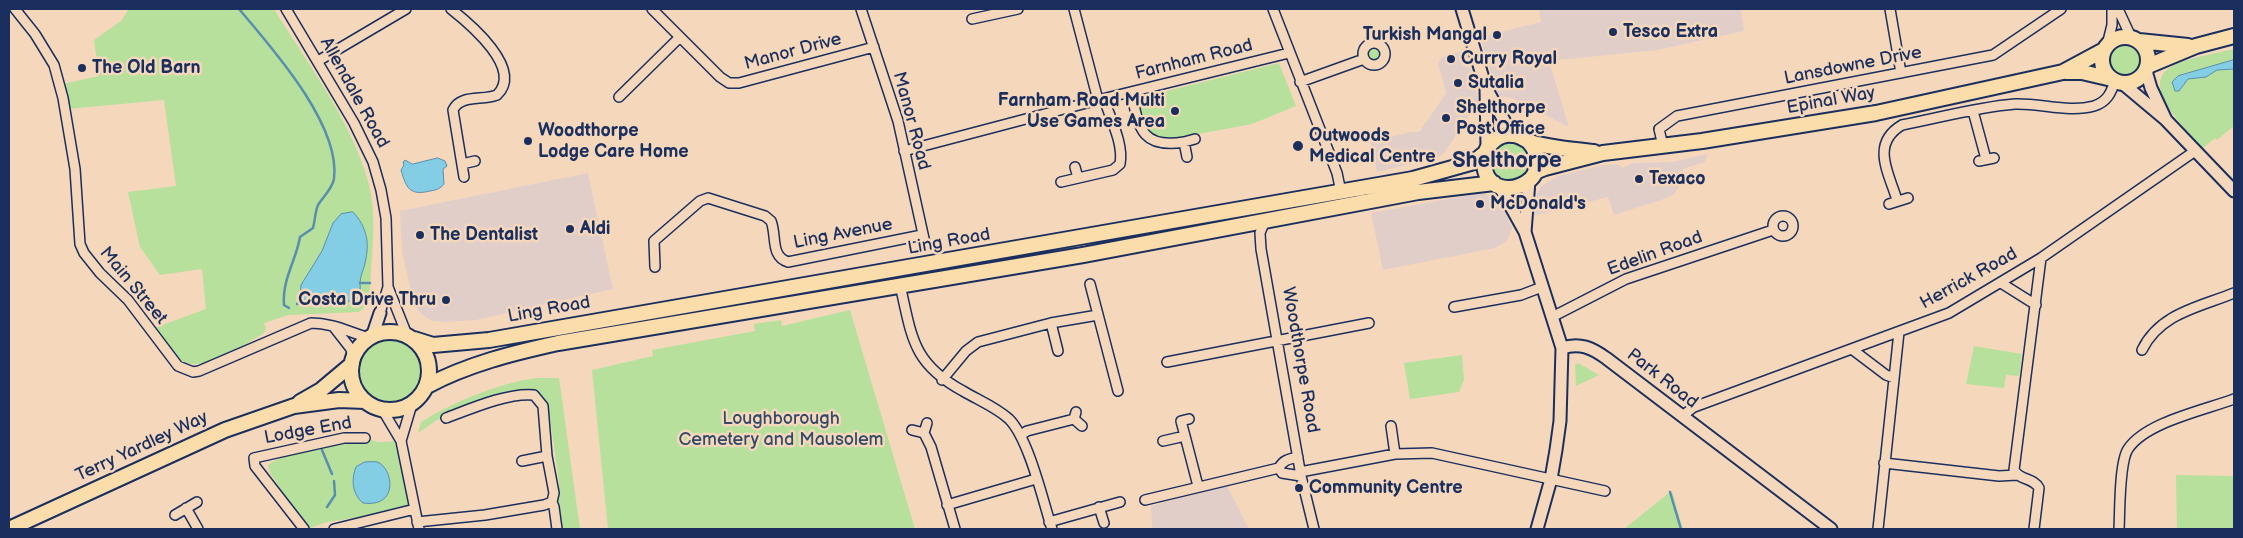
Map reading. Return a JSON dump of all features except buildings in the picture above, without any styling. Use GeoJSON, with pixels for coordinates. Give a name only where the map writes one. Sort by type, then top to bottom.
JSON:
{"type":"FeatureCollection","features":[{"type":"Feature","properties":{"kind":"main road"},"geometry":{"type":"LineString","coordinates":[[2196,46],[2118,37],[2106,48],[2102,63],[2104,70],[2117,81],[2134,82],[2147,68],[2196,46],[2234,36]]}},
{"type":"Feature","properties":{"kind":"main road"},"geometry":{"type":"LineString","coordinates":[[2135,39],[2146,50],[2147,68]]}},
{"type":"Feature","properties":{"kind":"main road","name":"Epinal Way"},"geometry":{"type":"LineString","coordinates":[[2063,72],[2106,48]]}},
{"type":"Feature","properties":{"kind":"main road","name":"Epinal Way"},"geometry":{"type":"LineString","coordinates":[[1532,177],[1603,153],[1663,146],[1876,113],[2063,72],[2082,72],[2117,81]]}},
{"type":"Feature","properties":{"kind":"main road"},"geometry":{"type":"LineString","coordinates":[[1513,135],[1524,139],[1536,153],[1537,160],[1532,177],[1515,188],[1497,185],[1484,169],[1486,150],[1499,137],[1513,135]]}},
{"type":"Feature","properties":{"kind":"main road","name":"Epinal Way"},"geometry":{"type":"LineString","coordinates":[[1524,139],[1556,148],[1603,153]]}},
{"type":"Feature","properties":{"kind":"main road","name":"Ling Road"},"geometry":{"type":"LineString","coordinates":[[411,337],[440,345],[489,340],[1341,192],[1413,179],[1458,168],[1474,162],[1486,150]]}},
{"type":"Feature","properties":{"kind":"main road","name":"Ling Road"},"geometry":{"type":"LineString","coordinates":[[427,386],[446,375],[474,365],[558,343],[1083,255],[1418,192],[1497,185]]}},
{"type":"Feature","properties":{"kind":"main road"},"geometry":{"type":"LineString","coordinates":[[1264,221],[1280,202]]}},
{"type":"Feature","properties":{"kind":"main road"},"geometry":{"type":"LineString","coordinates":[[383,332],[394,332],[411,337],[428,358],[430,372],[427,386],[419,398],[412,404],[397,410],[382,409],[365,401],[356,390],[353,381],[352,362],[360,346],[370,337],[383,332]]}},
{"type":"Feature","properties":{"kind":"main road","name":"Terry Yardley Way"},"geometry":{"type":"LineString","coordinates":[[294,406],[320,390],[352,362]]}},
{"type":"Feature","properties":{"kind":"main road","name":"Terry Yardley Way"},"geometry":{"type":"LineString","coordinates":[[9,529],[225,430],[294,406],[339,400],[365,401]]}},
{"type":"Feature","properties":{"kind":"street","name":"Main Street"},"geometry":{"type":"LineString","coordinates":[[15,9],[35,34],[54,66],[63,98],[75,169],[80,244],[92,264],[128,300],[178,366],[193,372],[199,371],[311,323],[333,325],[370,337]]}},
{"type":"Feature","properties":{"kind":"street","name":"Allendale Road"},"geometry":{"type":"LineString","coordinates":[[286,9],[362,137],[378,178],[386,218],[388,287],[370,337]]}},
{"type":"Feature","properties":{"kind":"street"},"geometry":{"type":"LineString","coordinates":[[318,61],[406,9]]}},
{"type":"Feature","properties":{"kind":"street"},"geometry":{"type":"LineString","coordinates":[[451,9],[482,37],[499,61],[504,77],[503,88],[496,95],[461,101],[456,104],[453,110],[464,177]]}},
{"type":"Feature","properties":{"kind":"street","name":"Manor Drive"},"geometry":{"type":"LineString","coordinates":[[652,9],[720,77],[729,83],[739,83],[874,47]]}},
{"type":"Feature","properties":{"kind":"street","name":"Manor Road"},"geometry":{"type":"LineString","coordinates":[[862,9],[898,121],[923,239]]}},
{"type":"Feature","properties":{"kind":"street"},"geometry":{"type":"LineString","coordinates":[[972,19],[1018,9]]}},
{"type":"Feature","properties":{"kind":"street"},"geometry":{"type":"LineString","coordinates":[[1061,182],[1113,170],[1120,164],[1119,148],[1101,99],[1074,9]]}},
{"type":"Feature","properties":{"kind":"street"},"geometry":{"type":"LineString","coordinates":[[1272,9],[1337,173],[1341,192]]}},
{"type":"Feature","properties":{"kind":"street"},"geometry":{"type":"LineString","coordinates":[[1462,9],[1486,88],[1506,124],[1524,139]]}},
{"type":"Feature","properties":{"kind":"street"},"geometry":{"type":"LineString","coordinates":[[1890,9],[1901,73]]}},
{"type":"Feature","properties":{"kind":"street","name":"Lansdowne Drive"},"geometry":{"type":"LineString","coordinates":[[1663,146],[1660,129],[1677,116],[1993,55],[2061,9]]}},
{"type":"Feature","properties":{"kind":"street"},"geometry":{"type":"LineString","coordinates":[[2106,48],[2112,25],[2112,9]]}},
{"type":"Feature","properties":{"kind":"street"},"geometry":{"type":"LineString","coordinates":[[2118,9],[2135,39]]}},
{"type":"Feature","properties":{"kind":"street"},"geometry":{"type":"LineString","coordinates":[[619,97],[680,36]]}},
{"type":"Feature","properties":{"kind":"street","name":"Farnham Road"},"geometry":{"type":"LineString","coordinates":[[904,151],[1101,99],[1289,53]]}},
{"type":"Feature","properties":{"kind":"street"},"geometry":{"type":"LineString","coordinates":[[1300,82],[1364,59]]}},
{"type":"Feature","properties":{"kind":"street"},"geometry":{"type":"LineString","coordinates":[[2147,68],[2152,88],[2166,120]]}},
{"type":"Feature","properties":{"kind":"street"},"geometry":{"type":"LineString","coordinates":[[1908,198],[1893,202],[1884,158],[1886,140],[1891,132],[1902,125],[1973,111],[2025,104],[2070,108],[2093,106],[2107,99],[2117,81],[2166,120],[2234,191]]}},
{"type":"Feature","properties":{"kind":"street"},"geometry":{"type":"LineString","coordinates":[[1486,88],[1486,150]]}},
{"type":"Feature","properties":{"kind":"street"},"geometry":{"type":"LineString","coordinates":[[1131,92],[1139,126],[1145,136],[1151,141],[1162,144],[1195,139]]}},
{"type":"Feature","properties":{"kind":"street"},"geometry":{"type":"LineString","coordinates":[[1973,111],[1986,159]]}},
{"type":"Feature","properties":{"kind":"street"},"geometry":{"type":"LineString","coordinates":[[1184,142],[1187,157]]}},
{"type":"Feature","properties":{"kind":"street","name":"Herrick Road"},"geometry":{"type":"LineString","coordinates":[[1682,416],[1694,407],[1942,316],[2042,258],[2195,151]]}},
{"type":"Feature","properties":{"kind":"street"},"geometry":{"type":"LineString","coordinates":[[462,164],[475,161]]}},
{"type":"Feature","properties":{"kind":"street"},"geometry":{"type":"LineString","coordinates":[[1074,167],[1078,178]]}},
{"type":"Feature","properties":{"kind":"street"},"geometry":{"type":"LineString","coordinates":[[1525,232],[1532,177]]}},
{"type":"Feature","properties":{"kind":"street"},"geometry":{"type":"LineString","coordinates":[[1497,185],[1525,232],[1562,348],[1560,421],[1551,479],[1537,529]]}},
{"type":"Feature","properties":{"kind":"street","name":"Ling Avenue"},"geometry":{"type":"LineString","coordinates":[[655,267],[654,241],[704,198],[712,198],[774,219],[777,255],[781,260],[788,262],[923,239]]}},
{"type":"Feature","properties":{"kind":"street","name":"Woodthorpe Road"},"geometry":{"type":"LineString","coordinates":[[1264,221],[1260,233],[1261,249],[1301,474],[1314,529]]}},
{"type":"Feature","properties":{"kind":"street","name":"Edelin Road"},"geometry":{"type":"LineString","coordinates":[[1552,317],[1626,279],[1773,230]]}},
{"type":"Feature","properties":{"kind":"street"},"geometry":{"type":"LineString","coordinates":[[2017,475],[2014,470],[2042,258]]}},
{"type":"Feature","properties":{"kind":"street"},"geometry":{"type":"LineString","coordinates":[[2001,283],[2036,305]]}},
{"type":"Feature","properties":{"kind":"street"},"geometry":{"type":"LineString","coordinates":[[1090,284],[1118,391]]}},
{"type":"Feature","properties":{"kind":"street"},"geometry":{"type":"LineString","coordinates":[[900,285],[914,343],[923,360],[942,380],[1009,419],[1021,435],[1050,526],[1099,507],[1120,502]]}},
{"type":"Feature","properties":{"kind":"street","name":"Allendale Road"},"geometry":{"type":"LineString","coordinates":[[388,287],[411,337]]}},
{"type":"Feature","properties":{"kind":"street"},"geometry":{"type":"LineString","coordinates":[[1454,307],[1521,295],[1542,287]]}},
{"type":"Feature","properties":{"kind":"street"},"geometry":{"type":"LineString","coordinates":[[2142,350],[2149,337],[2172,317],[2234,293]]}},
{"type":"Feature","properties":{"kind":"street"},"geometry":{"type":"LineString","coordinates":[[942,380],[966,351],[978,342],[1052,323],[1098,316]]}},
{"type":"Feature","properties":{"kind":"street"},"geometry":{"type":"LineString","coordinates":[[1052,323],[1058,351]]}},
{"type":"Feature","properties":{"kind":"street"},"geometry":{"type":"LineString","coordinates":[[1166,362],[1369,323]]}},
{"type":"Feature","properties":{"kind":"street"},"geometry":{"type":"LineString","coordinates":[[333,325],[351,349],[352,362]]}},
{"type":"Feature","properties":{"kind":"street"},"geometry":{"type":"LineString","coordinates":[[1878,529],[1899,332]]}},
{"type":"Feature","properties":{"kind":"street","name":"Park Road"},"geometry":{"type":"LineString","coordinates":[[1562,348],[1579,345],[1590,348],[1832,529]]}},
{"type":"Feature","properties":{"kind":"street"},"geometry":{"type":"LineString","coordinates":[[1853,350],[1886,375],[1894,378]]}},
{"type":"Feature","properties":{"kind":"street"},"geometry":{"type":"LineString","coordinates":[[446,418],[500,400],[528,394],[534,395],[543,406],[547,456],[554,493],[552,502],[557,529]]}},
{"type":"Feature","properties":{"kind":"street"},"geometry":{"type":"LineString","coordinates":[[2120,529],[2122,477],[2127,450],[2142,435],[2156,428],[2234,399]]}},
{"type":"Feature","properties":{"kind":"street"},"geometry":{"type":"LineString","coordinates":[[402,441],[412,404]]}},
{"type":"Feature","properties":{"kind":"street"},"geometry":{"type":"LineString","coordinates":[[382,409],[402,441],[418,525],[544,505],[552,502]]}},
{"type":"Feature","properties":{"kind":"street"},"geometry":{"type":"LineString","coordinates":[[1021,435],[1075,416],[1082,426]]}},
{"type":"Feature","properties":{"kind":"street"},"geometry":{"type":"LineString","coordinates":[[1189,419],[1181,421],[1198,486]]}},
{"type":"Feature","properties":{"kind":"street"},"geometry":{"type":"LineString","coordinates":[[924,433],[927,423]]}},
{"type":"Feature","properties":{"kind":"street"},"geometry":{"type":"LineString","coordinates":[[1391,426],[1395,454]]}},
{"type":"Feature","properties":{"kind":"street"},"geometry":{"type":"LineString","coordinates":[[912,430],[924,433],[932,447],[955,529]]}},
{"type":"Feature","properties":{"kind":"street"},"geometry":{"type":"LineString","coordinates":[[1163,442],[1185,436]]}},
{"type":"Feature","properties":{"kind":"street","name":"Lodge End"},"geometry":{"type":"LineString","coordinates":[[304,529],[255,466],[254,458],[344,438],[365,438]]}},
{"type":"Feature","properties":{"kind":"street"},"geometry":{"type":"LineString","coordinates":[[1279,468],[1282,473],[1301,474],[1395,454],[1443,454],[1605,491]]}},
{"type":"Feature","properties":{"kind":"street"},"geometry":{"type":"LineString","coordinates":[[522,461],[547,456]]}},
{"type":"Feature","properties":{"kind":"street"},"geometry":{"type":"LineString","coordinates":[[1279,468],[1281,463],[1298,457]]}},
{"type":"Feature","properties":{"kind":"street"},"geometry":{"type":"LineString","coordinates":[[1884,463],[1999,476],[2017,475],[2037,484],[2038,493],[2034,529]]}},
{"type":"Feature","properties":{"kind":"street"},"geometry":{"type":"LineString","coordinates":[[1145,500],[1279,468]]}},
{"type":"Feature","properties":{"kind":"street"},"geometry":{"type":"LineString","coordinates":[[947,505],[1036,479]]}},
{"type":"Feature","properties":{"kind":"street"},"geometry":{"type":"LineString","coordinates":[[175,515],[197,502]]}},
{"type":"Feature","properties":{"kind":"street"},"geometry":{"type":"LineString","coordinates":[[1099,507],[1104,523]]}},
{"type":"Feature","properties":{"kind":"street"},"geometry":{"type":"LineString","coordinates":[[186,508],[198,529]]}},
{"type":"Feature","properties":{"kind":"street"},"geometry":{"type":"LineString","coordinates":[[334,529],[415,509]]}},
{"type":"Feature","properties":{"kind":"shaded area"},"geometry":{"type":"Polygon","coordinates":[[[1539,9],[1741,9],[1744,31],[1657,50],[1549,61],[1569,127],[1512,98],[1498,96],[1480,37],[1541,22],[1539,9]]]}},
{"type":"Feature","properties":{"kind":"shaded area"},"geometry":{"type":"Polygon","coordinates":[[[1466,50],[1481,111],[1472,113],[1469,116],[1444,153],[1439,157],[1377,172],[1370,142],[1411,132],[1419,132],[1446,93],[1438,63],[1442,57],[1466,50]]]}},
{"type":"Feature","properties":{"kind":"shaded area"},"geometry":{"type":"Polygon","coordinates":[[[1707,154],[1705,162],[1683,169],[1680,186],[1673,195],[1661,200],[1614,215],[1608,197],[1533,216],[1537,194],[1541,186],[1558,176],[1603,165],[1617,164],[1623,168],[1632,163],[1673,162],[1707,154]]]}},
{"type":"Feature","properties":{"kind":"shaded area"},"geometry":{"type":"Polygon","coordinates":[[[588,173],[613,289],[476,320],[433,321],[422,315],[414,305],[402,252],[400,211],[588,173]]]}},
{"type":"Feature","properties":{"kind":"shaded area"},"geometry":{"type":"Polygon","coordinates":[[[1481,193],[1490,194],[1505,211],[1512,228],[1507,241],[1495,248],[1383,270],[1371,213],[1481,193]]]}},
{"type":"Feature","properties":{"kind":"shaded area"},"geometry":{"type":"Polygon","coordinates":[[[1226,484],[1249,529],[1152,529],[1151,506],[1226,484]]]}},
{"type":"Feature","properties":{"kind":"green space"},"geometry":{"type":"Polygon","coordinates":[[[129,9],[274,9],[344,122],[365,170],[371,194],[373,241],[368,299],[359,312],[288,315],[264,323],[266,328],[264,333],[236,350],[200,364],[190,364],[178,358],[154,328],[206,309],[202,269],[160,275],[140,247],[128,192],[176,186],[164,100],[68,109],[63,84],[99,76],[94,40],[121,21],[129,9]]]}},
{"type":"Feature","properties":{"kind":"green space"},"geometry":{"type":"Polygon","coordinates":[[[1374,43],[1382,46],[1385,54],[1382,62],[1374,65],[1366,62],[1363,54],[1366,46],[1374,43]]]}},
{"type":"Feature","properties":{"kind":"green space"},"geometry":{"type":"Polygon","coordinates":[[[2125,43],[2132,44],[2137,48],[2141,53],[2141,67],[2137,72],[2132,76],[2125,77],[2118,76],[2113,72],[2109,67],[2108,60],[2109,53],[2113,48],[2118,44],[2125,43]]]}},
{"type":"Feature","properties":{"kind":"green space"},"geometry":{"type":"Polygon","coordinates":[[[2234,49],[2234,126],[2217,140],[2215,138],[2203,148],[2169,108],[2160,85],[2162,75],[2171,67],[2186,61],[2234,49]]]}},
{"type":"Feature","properties":{"kind":"green space"},"geometry":{"type":"Polygon","coordinates":[[[1279,63],[1296,106],[1252,124],[1166,140],[1153,135],[1142,121],[1140,101],[1143,97],[1279,63]]]}},
{"type":"Feature","properties":{"kind":"green space"},"geometry":{"type":"Polygon","coordinates":[[[1510,142],[1524,148],[1530,162],[1524,176],[1510,182],[1496,176],[1490,162],[1496,148],[1510,142]]]}},
{"type":"Feature","properties":{"kind":"green space","name":"Loughborough Cemetery and Mausolem"},"geometry":{"type":"Polygon","coordinates":[[[850,310],[915,529],[608,529],[592,370],[653,356],[652,350],[755,331],[754,324],[781,320],[782,326],[850,310]]]}},
{"type":"Feature","properties":{"kind":"green space"},"geometry":{"type":"Polygon","coordinates":[[[390,332],[405,335],[418,343],[426,356],[429,371],[426,386],[418,399],[405,407],[390,410],[375,407],[362,399],[354,386],[351,371],[354,356],[362,343],[375,335],[390,332]]]}},
{"type":"Feature","properties":{"kind":"green space"},"geometry":{"type":"Polygon","coordinates":[[[1974,346],[2022,354],[2019,376],[2006,375],[2004,388],[1966,384],[1974,346]]]}},
{"type":"Feature","properties":{"kind":"green space"},"geometry":{"type":"Polygon","coordinates":[[[1462,355],[1464,380],[1459,392],[1410,399],[1404,363],[1462,355]]]}},
{"type":"Feature","properties":{"kind":"green space"},"geometry":{"type":"Polygon","coordinates":[[[1578,363],[1599,375],[1576,386],[1575,365],[1578,363]]]}},
{"type":"Feature","properties":{"kind":"green space"},"geometry":{"type":"Polygon","coordinates":[[[537,378],[559,378],[580,529],[557,529],[552,502],[558,500],[559,483],[550,417],[543,406],[528,394],[437,420],[418,433],[421,422],[461,401],[508,384],[537,378]]]}},
{"type":"Feature","properties":{"kind":"green space"},"geometry":{"type":"Polygon","coordinates":[[[365,438],[378,442],[401,441],[415,509],[327,522],[307,529],[270,473],[268,465],[302,450],[365,438]]]}},
{"type":"Feature","properties":{"kind":"green space"},"geometry":{"type":"Polygon","coordinates":[[[2176,475],[2234,476],[2234,529],[2177,529],[2176,475]]]}},
{"type":"Feature","properties":{"kind":"green space"},"geometry":{"type":"Polygon","coordinates":[[[1672,491],[1683,529],[1624,529],[1670,492],[1672,491]]]}},
{"type":"Feature","properties":{"kind":"water"},"geometry":{"type":"Polygon","coordinates":[[[2234,60],[2234,69],[2217,70],[2206,77],[2188,79],[2179,91],[2175,91],[2172,82],[2178,76],[2234,60]]]}},
{"type":"Feature","properties":{"kind":"water"},"geometry":{"type":"Polygon","coordinates":[[[438,158],[445,161],[447,166],[443,169],[444,184],[442,186],[436,190],[418,192],[413,191],[407,186],[401,170],[405,160],[412,164],[438,158]]]}},
{"type":"Feature","properties":{"kind":"water"},"geometry":{"type":"Polygon","coordinates":[[[353,212],[364,229],[367,242],[366,256],[360,280],[359,298],[329,304],[312,303],[305,300],[300,297],[301,285],[322,251],[333,223],[341,214],[353,212]]]}},
{"type":"Feature","properties":{"kind":"water"},"geometry":{"type":"Polygon","coordinates":[[[365,462],[376,462],[382,465],[389,478],[390,486],[388,493],[383,499],[375,503],[363,503],[355,491],[353,476],[356,467],[365,462]]]}},
{"type":"Feature","properties":{"kind":"waterway"},"geometry":{"type":"LineString","coordinates":[[239,9],[269,44],[302,88],[327,135],[333,158],[333,183],[318,205],[313,228],[300,237],[287,278],[284,305],[289,308]]}},
{"type":"Feature","properties":{"kind":"waterway"},"geometry":{"type":"LineString","coordinates":[[360,283],[370,283]]}},
{"type":"Feature","properties":{"kind":"waterway"},"geometry":{"type":"LineString","coordinates":[[297,304],[304,301]]}},
{"type":"Feature","properties":{"kind":"waterway"},"geometry":{"type":"LineString","coordinates":[[322,450],[332,474]]}},
{"type":"Feature","properties":{"kind":"waterway"},"geometry":{"type":"LineString","coordinates":[[327,507],[335,495],[334,481]]}},
{"type":"Feature","properties":{"kind":"waterway"},"geometry":{"type":"LineString","coordinates":[[1670,492],[1681,529]]}},
{"type":"Feature","properties":{"kind":"place","name":"Tesco Extra"},"geometry":{"type":"Point","coordinates":[1613,32]}},
{"type":"Feature","properties":{"kind":"place","name":"Turkish Mangal"},"geometry":{"type":"Point","coordinates":[1497,35]}},
{"type":"Feature","properties":{"kind":"place","name":"Curry Royal"},"geometry":{"type":"Point","coordinates":[1451,59]}},
{"type":"Feature","properties":{"kind":"place","name":"The Old Barn"},"geometry":{"type":"Point","coordinates":[82,68]}},
{"type":"Feature","properties":{"kind":"place","name":"Sutalia"},"geometry":{"type":"Point","coordinates":[1458,83]}},
{"type":"Feature","properties":{"kind":"place","name":"Farnham Road Multi Use Games Area"},"geometry":{"type":"Point","coordinates":[1175,111]}},
{"type":"Feature","properties":{"kind":"place","name":"Shelthorpe Post Office"},"geometry":{"type":"Point","coordinates":[1446,118]}},
{"type":"Feature","properties":{"kind":"place","name":"Woodthorpe Lodge Care Home"},"geometry":{"type":"Point","coordinates":[528,141]}},
{"type":"Feature","properties":{"kind":"place","name":"Outwoods Medical Centre"},"geometry":{"type":"Point","coordinates":[1298,146]}},
{"type":"Feature","properties":{"kind":"place","name":"Texaco"},"geometry":{"type":"Point","coordinates":[1639,179]}},
{"type":"Feature","properties":{"kind":"place","name":"McDonald's"},"geometry":{"type":"Point","coordinates":[1480,204]}},
{"type":"Feature","properties":{"kind":"place","name":"Aldi"},"geometry":{"type":"Point","coordinates":[570,229]}},
{"type":"Feature","properties":{"kind":"place","name":"The Dentalist"},"geometry":{"type":"Point","coordinates":[420,235]}},
{"type":"Feature","properties":{"kind":"place","name":"Costa Drive Thru"},"geometry":{"type":"Point","coordinates":[446,300]}},
{"type":"Feature","properties":{"kind":"place","name":"Community Centre"},"geometry":{"type":"Point","coordinates":[1299,488]}},
{"type":"Feature","properties":{"kind":"district","name":"Shelthorpe"},"geometry":{"type":"Point","coordinates":[1507,161]}}]}
